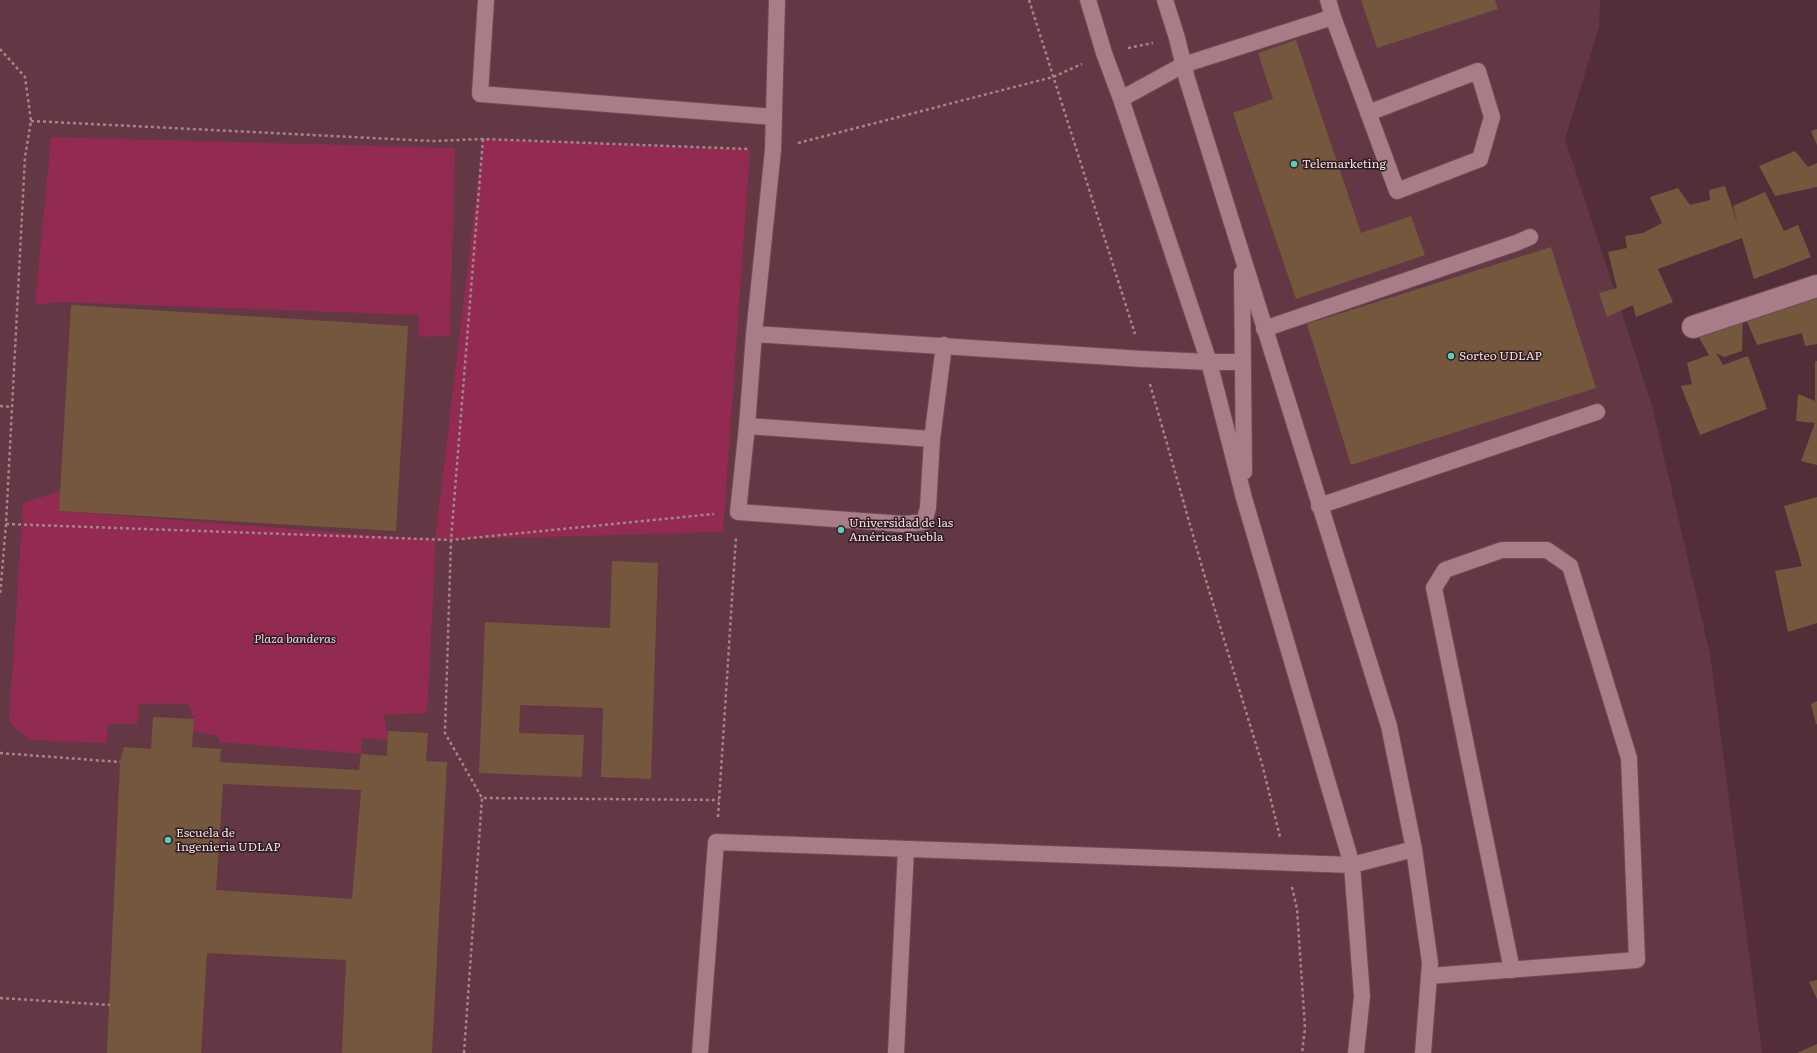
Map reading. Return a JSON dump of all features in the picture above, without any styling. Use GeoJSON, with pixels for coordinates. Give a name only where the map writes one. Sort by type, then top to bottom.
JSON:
{"type":"FeatureCollection","features":[{"type":"Feature","properties":{"kind":"street"},"geometry":{"type":"LineString","coordinates":[[1693,327],[1817,286]]}},
{"type":"Feature","properties":{"kind":"lane"},"geometry":{"type":"LineString","coordinates":[[486,0],[480,94],[774,118]]}},
{"type":"Feature","properties":{"kind":"lane"},"geometry":{"type":"LineString","coordinates":[[777,0],[772,158],[738,512],[904,524],[924,522],[928,508],[932,439],[944,345]]}},
{"type":"Feature","properties":{"kind":"lane"},"geometry":{"type":"LineString","coordinates":[[1088,0],[1104,53],[1121,99],[1209,362],[1244,498],[1352,865],[1362,996],[1356,1053]]}},
{"type":"Feature","properties":{"kind":"lane"},"geometry":{"type":"LineString","coordinates":[[1165,0],[1177,38],[1183,65],[1264,329],[1389,726],[1414,850],[1430,963],[1423,1053]]}},
{"type":"Feature","properties":{"kind":"lane"},"geometry":{"type":"LineString","coordinates":[[1328,0],[1333,17],[1368,113],[1397,191],[1480,159],[1492,117],[1478,71],[1368,113]]}},
{"type":"Feature","properties":{"kind":"lane"},"geometry":{"type":"LineString","coordinates":[[1121,99],[1183,65],[1333,17]]}},
{"type":"Feature","properties":{"kind":"lane"},"geometry":{"type":"LineString","coordinates":[[1264,329],[1530,237]]}},
{"type":"Feature","properties":{"kind":"lane"},"geometry":{"type":"LineString","coordinates":[[1242,256],[1244,498]]}},
{"type":"Feature","properties":{"kind":"lane"},"geometry":{"type":"LineString","coordinates":[[754,334],[944,345],[1143,359],[1243,362]]}},
{"type":"Feature","properties":{"kind":"lane"},"geometry":{"type":"LineString","coordinates":[[1319,506],[1597,412]]}},
{"type":"Feature","properties":{"kind":"lane"},"geometry":{"type":"LineString","coordinates":[[747,426],[932,439]]}},
{"type":"Feature","properties":{"kind":"lane"},"geometry":{"type":"LineString","coordinates":[[1429,976],[1512,970],[1637,960],[1629,758],[1570,566],[1548,550],[1502,550],[1445,570],[1434,588],[1512,970]]}},
{"type":"Feature","properties":{"kind":"lane"},"geometry":{"type":"LineString","coordinates":[[700,1053],[716,842],[1352,865],[1414,850]]}},
{"type":"Feature","properties":{"kind":"lane"},"geometry":{"type":"LineString","coordinates":[[896,1053],[906,849]]}},
{"type":"Feature","properties":{"kind":"path"},"geometry":{"type":"LineString","coordinates":[[1028,0],[1143,359],[1204,574],[1262,764],[1297,910],[1306,1028],[1302,1053]]}},
{"type":"Feature","properties":{"kind":"path"},"geometry":{"type":"LineString","coordinates":[[0,49],[25,77],[31,121],[25,156],[6,524],[0,596]]}},
{"type":"Feature","properties":{"kind":"path"},"geometry":{"type":"LineString","coordinates":[[464,1053],[482,798],[445,733],[451,540],[483,139]]}},
{"type":"Feature","properties":{"kind":"path"},"geometry":{"type":"LineString","coordinates":[[0,406],[12,407]]}},
{"type":"Feature","properties":{"kind":"path"},"geometry":{"type":"LineString","coordinates":[[6,524],[451,540],[738,512],[716,842]]}},
{"type":"Feature","properties":{"kind":"path"},"geometry":{"type":"LineString","coordinates":[[0,753],[120,762]]}},
{"type":"Feature","properties":{"kind":"path"},"geometry":{"type":"LineString","coordinates":[[482,798],[719,800]]}},
{"type":"Feature","properties":{"kind":"path"},"geometry":{"type":"LineString","coordinates":[[0,998],[110,1005]]}},
{"type":"Feature","properties":{"kind":"shaded area","name":"Universidad de las Américas Puebla"},"geometry":{"type":"Polygon","coordinates":[[[0,0],[1600,0],[1599,27],[1565,139],[1652,406],[1710,654],[1762,1053],[0,1053],[0,0]]]}},
{"type":"Feature","properties":{"kind":"green space"},"geometry":{"type":"Polygon","coordinates":[[[51,137],[455,148],[450,336],[419,337],[419,315],[61,302],[35,305],[51,137]]]}},
{"type":"Feature","properties":{"kind":"green space","name":"Plaza banderas"},"geometry":{"type":"Polygon","coordinates":[[[483,139],[750,150],[723,532],[436,540],[427,713],[384,715],[388,740],[362,738],[361,754],[220,742],[217,736],[193,731],[194,719],[188,704],[139,704],[137,724],[108,724],[107,743],[31,740],[21,733],[9,721],[23,503],[61,491],[60,511],[435,540],[483,139]]]}},
{"type":"Feature","properties":{"kind":"building"},"geometry":{"type":"Polygon","coordinates":[[[1361,0],[1495,0],[1498,9],[1377,48],[1361,0]]]}},
{"type":"Feature","properties":{"kind":"building","name":"Telemarketing"},"geometry":{"type":"Polygon","coordinates":[[[1296,40],[1361,233],[1411,216],[1425,255],[1296,299],[1233,113],[1273,99],[1258,53],[1296,40]]]}},
{"type":"Feature","properties":{"kind":"building"},"geometry":{"type":"Polygon","coordinates":[[[1817,129],[1817,145],[1811,131],[1817,129]]]}},
{"type":"Feature","properties":{"kind":"building"},"geometry":{"type":"Polygon","coordinates":[[[1795,151],[1808,167],[1817,163],[1817,187],[1775,196],[1759,166],[1795,151]]]}},
{"type":"Feature","properties":{"kind":"building"},"geometry":{"type":"Polygon","coordinates":[[[1725,186],[1738,225],[1733,206],[1765,192],[1784,231],[1798,225],[1811,257],[1754,279],[1742,238],[1658,269],[1673,302],[1636,317],[1633,305],[1607,317],[1599,293],[1617,288],[1608,252],[1627,248],[1625,236],[1643,233],[1662,223],[1650,197],[1678,188],[1690,205],[1710,200],[1709,190],[1725,186]]]}},
{"type":"Feature","properties":{"kind":"building","name":"Sorteo UDLAP"},"geometry":{"type":"Polygon","coordinates":[[[1551,247],[1596,388],[1351,465],[1307,324],[1551,247]]]}},
{"type":"Feature","properties":{"kind":"building"},"geometry":{"type":"Polygon","coordinates":[[[1817,292],[1817,344],[1805,346],[1802,333],[1757,345],[1746,319],[1817,292]]]}},
{"type":"Feature","properties":{"kind":"building"},"geometry":{"type":"Polygon","coordinates":[[[71,305],[408,326],[396,531],[59,511],[71,305]]]}},
{"type":"Feature","properties":{"kind":"building"},"geometry":{"type":"Polygon","coordinates":[[[1743,310],[1742,351],[1724,357],[1716,353],[1723,365],[1748,356],[1767,409],[1700,435],[1681,386],[1692,384],[1687,363],[1709,355],[1693,327],[1743,310]]]}},
{"type":"Feature","properties":{"kind":"building"},"geometry":{"type":"Polygon","coordinates":[[[1815,361],[1817,361],[1817,465],[1801,461],[1815,423],[1796,421],[1798,394],[1815,401],[1815,361]]]}},
{"type":"Feature","properties":{"kind":"building"},"geometry":{"type":"Polygon","coordinates":[[[1817,497],[1817,623],[1788,632],[1775,571],[1802,566],[1784,506],[1817,497]]]}},
{"type":"Feature","properties":{"kind":"building"},"geometry":{"type":"Polygon","coordinates":[[[612,561],[658,563],[651,779],[601,777],[603,708],[520,705],[519,733],[584,735],[582,777],[479,773],[485,622],[610,628],[612,561]]]}},
{"type":"Feature","properties":{"kind":"building"},"geometry":{"type":"Polygon","coordinates":[[[1817,701],[1817,724],[1816,724],[1811,704],[1817,701]]]}},
{"type":"Feature","properties":{"kind":"building","name":"Escuela de Ingenieria UDLAP"},"geometry":{"type":"Polygon","coordinates":[[[153,717],[194,719],[192,747],[221,749],[220,762],[359,770],[361,754],[387,756],[388,731],[428,733],[426,761],[447,762],[432,1053],[342,1053],[346,960],[207,953],[201,1053],[107,1053],[120,762],[124,747],[151,749],[153,717]],[[223,784],[216,890],[352,899],[361,790],[223,784]]]}},
{"type":"Feature","properties":{"kind":"building"},"geometry":{"type":"Polygon","coordinates":[[[1817,980],[1817,999],[1809,982],[1817,980]]]}},
{"type":"Feature","properties":{"kind":"building"},"geometry":{"type":"Polygon","coordinates":[[[1817,1044],[1817,1053],[1797,1053],[1817,1044]]]}},
{"type":"Feature","properties":{"kind":"place","name":"Telemarketing"},"geometry":{"type":"Point","coordinates":[1294,164]}},
{"type":"Feature","properties":{"kind":"place","name":"Sorteo UDLAP"},"geometry":{"type":"Point","coordinates":[1451,356]}},
{"type":"Feature","properties":{"kind":"place","name":"Universidad de las Américas Puebla"},"geometry":{"type":"Point","coordinates":[841,530]}},
{"type":"Feature","properties":{"kind":"place","name":"Escuela de Ingenieria UDLAP"},"geometry":{"type":"Point","coordinates":[168,840]}}]}
